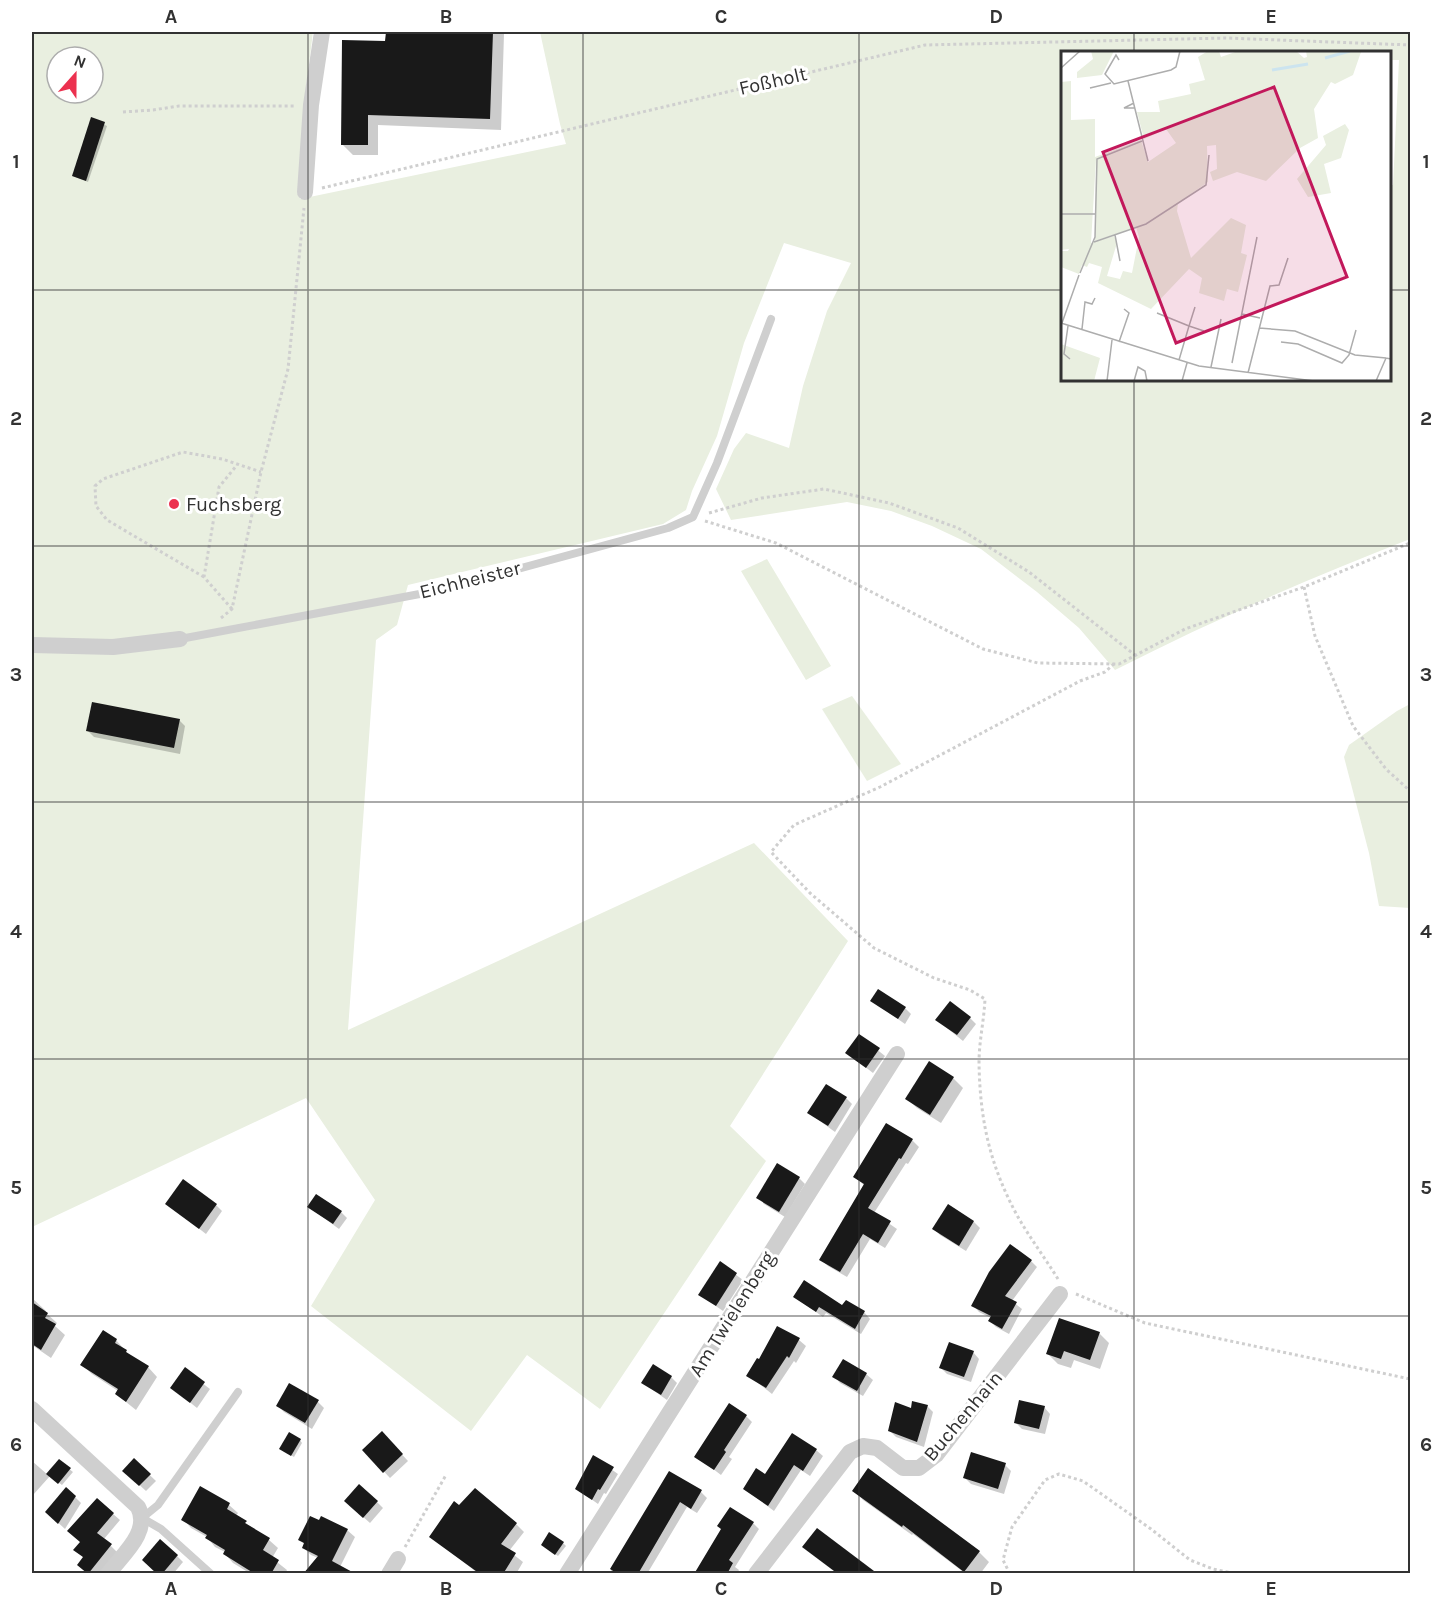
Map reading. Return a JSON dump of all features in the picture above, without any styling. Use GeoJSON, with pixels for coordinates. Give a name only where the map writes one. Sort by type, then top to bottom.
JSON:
{"type":"FeatureCollection","features":[{"type":"Feature","properties":{"kind":"street"},"geometry":{"type":"LineString","coordinates":[[305,192],[311,105],[322,32]]}},
{"type":"Feature","properties":{"kind":"street","name":"Eichheister"},"geometry":{"type":"LineString","coordinates":[[32,645],[113,647],[180,639]]}},
{"type":"Feature","properties":{"kind":"street","name":"Am Twielenberg"},"geometry":{"type":"LineString","coordinates":[[567,1574],[897,1054]]}},
{"type":"Feature","properties":{"kind":"street","name":"Buchenhain"},"geometry":{"type":"LineString","coordinates":[[756,1574],[850,1452],[863,1446],[877,1448],[903,1468],[919,1468],[936,1455],[1062,1292]]}},
{"type":"Feature","properties":{"kind":"street"},"geometry":{"type":"LineString","coordinates":[[32,1409],[138,1507],[142,1518],[140,1531],[108,1574]]}},
{"type":"Feature","properties":{"kind":"lane"},"geometry":{"type":"LineString","coordinates":[[693,517],[717,463],[771,319]]}},
{"type":"Feature","properties":{"kind":"lane","name":"Eichheister"},"geometry":{"type":"LineString","coordinates":[[180,639],[441,590],[668,528],[693,517]]}},
{"type":"Feature","properties":{"kind":"lane"},"geometry":{"type":"LineString","coordinates":[[211,1574],[161,1529],[142,1518],[158,1505],[238,1392]]}},
{"type":"Feature","properties":{"kind":"path","name":"Foßholt"},"geometry":{"type":"LineString","coordinates":[[305,192],[925,45],[1226,38],[1410,45]]}},
{"type":"Feature","properties":{"kind":"path"},"geometry":{"type":"LineString","coordinates":[[123,112],[179,106],[311,105]]}},
{"type":"Feature","properties":{"kind":"path"},"geometry":{"type":"LineString","coordinates":[[205,633],[232,609],[261,472],[288,369],[305,192]]}},
{"type":"Feature","properties":{"kind":"path"},"geometry":{"type":"LineString","coordinates":[[232,609],[204,577],[107,520],[96,506],[95,486],[103,478],[183,452],[222,459],[261,472]]}},
{"type":"Feature","properties":{"kind":"path"},"geometry":{"type":"LineString","coordinates":[[204,577],[219,487],[237,465]]}},
{"type":"Feature","properties":{"kind":"path"},"geometry":{"type":"LineString","coordinates":[[693,517],[762,498],[824,489],[889,503],[958,528],[1029,572],[1135,655]]}},
{"type":"Feature","properties":{"kind":"path"},"geometry":{"type":"LineString","coordinates":[[693,517],[776,543],[983,649],[1038,663],[1119,664],[1185,629],[1304,587],[1410,543]]}},
{"type":"Feature","properties":{"kind":"path"},"geometry":{"type":"LineString","coordinates":[[1304,587],[1315,636],[1353,726],[1386,769],[1410,791]]}},
{"type":"Feature","properties":{"kind":"path"},"geometry":{"type":"LineString","coordinates":[[1115,663],[1105,672],[1080,681],[880,787],[794,825],[771,852],[810,893],[874,948],[934,978],[970,990],[985,999],[979,1064],[983,1122],[989,1152],[1019,1218],[1062,1292],[1144,1323],[1410,1379]]}},
{"type":"Feature","properties":{"kind":"path"},"geometry":{"type":"LineString","coordinates":[[1010,1574],[1003,1560],[1012,1527],[1045,1480],[1059,1473],[1083,1481],[1190,1560],[1213,1569],[1236,1574]]}},
{"type":"Feature","properties":{"kind":"path"},"geometry":{"type":"LineString","coordinates":[[393,1566],[446,1475]]}},
{"type":"Feature","properties":{"kind":"green space"},"geometry":{"type":"Polygon","coordinates":[[[32,32],[313,32],[305,96],[300,199],[566,144],[540,32],[1410,32],[1410,539],[1261,601],[1115,670],[1079,628],[1037,592],[981,549],[932,526],[891,511],[847,502],[731,520],[716,489],[734,449],[746,433],[789,448],[803,386],[827,311],[851,263],[784,243],[744,343],[717,436],[692,491],[686,510],[663,524],[408,585],[397,625],[376,640],[348,1030],[754,843],[848,941],[730,1126],[766,1161],[600,1409],[527,1355],[471,1431],[311,1306],[375,1200],[306,1098],[32,1227],[32,32]]]}},
{"type":"Feature","properties":{"kind":"green space"},"geometry":{"type":"Polygon","coordinates":[[[767,559],[831,666],[806,680],[741,571],[767,559]]]}},
{"type":"Feature","properties":{"kind":"green space"},"geometry":{"type":"Polygon","coordinates":[[[852,696],[901,764],[867,781],[822,709],[852,696]]]}},
{"type":"Feature","properties":{"kind":"green space"},"geometry":{"type":"Polygon","coordinates":[[[1410,704],[1410,908],[1379,906],[1369,853],[1344,757],[1349,745],[1410,704]]]}},
{"type":"Feature","properties":{"kind":"building"},"geometry":{"type":"Polygon","coordinates":[[[386,32],[493,32],[490,119],[368,115],[368,145],[341,145],[342,40],[385,41],[386,32]]]}},
{"type":"Feature","properties":{"kind":"building"},"geometry":{"type":"Polygon","coordinates":[[[91,117],[105,122],[86,181],[72,176],[91,117]]]}},
{"type":"Feature","properties":{"kind":"building"},"geometry":{"type":"Polygon","coordinates":[[[92,702],[180,719],[174,748],[86,731],[92,702]]]}},
{"type":"Feature","properties":{"kind":"building"},"geometry":{"type":"Polygon","coordinates":[[[878,989],[906,1007],[898,1019],[870,1001],[878,989]]]}},
{"type":"Feature","properties":{"kind":"building"},"geometry":{"type":"Polygon","coordinates":[[[950,1001],[971,1017],[957,1035],[935,1020],[950,1001]]]}},
{"type":"Feature","properties":{"kind":"building"},"geometry":{"type":"Polygon","coordinates":[[[859,1034],[880,1048],[866,1068],[845,1053],[859,1034]]]}},
{"type":"Feature","properties":{"kind":"building"},"geometry":{"type":"Polygon","coordinates":[[[929,1061],[954,1077],[930,1115],[905,1099],[929,1061]]]}},
{"type":"Feature","properties":{"kind":"building"},"geometry":{"type":"Polygon","coordinates":[[[826,1084],[847,1097],[828,1126],[807,1113],[826,1084]]]}},
{"type":"Feature","properties":{"kind":"building"},"geometry":{"type":"Polygon","coordinates":[[[886,1123],[913,1139],[868,1208],[891,1221],[878,1243],[863,1234],[840,1272],[819,1260],[864,1184],[853,1177],[886,1123]]]}},
{"type":"Feature","properties":{"kind":"building"},"geometry":{"type":"Polygon","coordinates":[[[777,1163],[800,1177],[779,1212],[756,1198],[777,1163]]]}},
{"type":"Feature","properties":{"kind":"building"},"geometry":{"type":"Polygon","coordinates":[[[183,1179],[217,1204],[199,1229],[165,1204],[183,1179]]]}},
{"type":"Feature","properties":{"kind":"building"},"geometry":{"type":"Polygon","coordinates":[[[316,1194],[342,1211],[333,1224],[307,1207],[316,1194]]]}},
{"type":"Feature","properties":{"kind":"building"},"geometry":{"type":"Polygon","coordinates":[[[948,1204],[974,1221],[959,1246],[932,1229],[948,1204]]]}},
{"type":"Feature","properties":{"kind":"building"},"geometry":{"type":"Polygon","coordinates":[[[1010,1244],[1032,1260],[1005,1296],[1017,1302],[1002,1329],[988,1321],[991,1316],[971,1306],[989,1272],[1010,1244]]]}},
{"type":"Feature","properties":{"kind":"building"},"geometry":{"type":"Polygon","coordinates":[[[720,1261],[737,1273],[716,1306],[698,1295],[720,1261]]]}},
{"type":"Feature","properties":{"kind":"building"},"geometry":{"type":"Polygon","coordinates":[[[804,1280],[842,1305],[846,1300],[865,1311],[855,1329],[819,1307],[816,1312],[793,1297],[804,1280]]]}},
{"type":"Feature","properties":{"kind":"building"},"geometry":{"type":"Polygon","coordinates":[[[32,1302],[48,1313],[45,1318],[56,1324],[41,1350],[32,1344],[32,1302]]]}},
{"type":"Feature","properties":{"kind":"building"},"geometry":{"type":"Polygon","coordinates":[[[1059,1318],[1100,1332],[1090,1360],[1064,1351],[1061,1359],[1046,1354],[1059,1318]]]}},
{"type":"Feature","properties":{"kind":"building"},"geometry":{"type":"Polygon","coordinates":[[[777,1326],[800,1338],[789,1358],[787,1356],[766,1388],[746,1376],[757,1358],[759,1359],[777,1326]]]}},
{"type":"Feature","properties":{"kind":"building"},"geometry":{"type":"Polygon","coordinates":[[[103,1330],[117,1339],[115,1343],[127,1350],[126,1352],[149,1366],[126,1402],[115,1394],[118,1389],[80,1365],[103,1330]]]}},
{"type":"Feature","properties":{"kind":"building"},"geometry":{"type":"Polygon","coordinates":[[[949,1342],[974,1351],[964,1377],[939,1368],[949,1342]]]}},
{"type":"Feature","properties":{"kind":"building"},"geometry":{"type":"Polygon","coordinates":[[[843,1359],[867,1373],[857,1391],[832,1377],[843,1359]]]}},
{"type":"Feature","properties":{"kind":"building"},"geometry":{"type":"Polygon","coordinates":[[[653,1364],[672,1376],[661,1395],[641,1383],[653,1364]]]}},
{"type":"Feature","properties":{"kind":"building"},"geometry":{"type":"Polygon","coordinates":[[[185,1367],[205,1382],[190,1403],[170,1388],[185,1367]]]}},
{"type":"Feature","properties":{"kind":"building"},"geometry":{"type":"Polygon","coordinates":[[[289,1383],[319,1400],[305,1423],[276,1406],[289,1383]]]}},
{"type":"Feature","properties":{"kind":"building"},"geometry":{"type":"Polygon","coordinates":[[[1019,1400],[1045,1406],[1039,1429],[1014,1423],[1019,1400]]]}},
{"type":"Feature","properties":{"kind":"building"},"geometry":{"type":"Polygon","coordinates":[[[912,1401],[928,1405],[917,1442],[888,1431],[895,1402],[911,1408],[912,1401]]]}},
{"type":"Feature","properties":{"kind":"building"},"geometry":{"type":"Polygon","coordinates":[[[729,1403],[747,1415],[714,1470],[694,1457],[729,1403]]]}},
{"type":"Feature","properties":{"kind":"building"},"geometry":{"type":"Polygon","coordinates":[[[382,1431],[403,1454],[383,1473],[362,1450],[382,1431]]]}},
{"type":"Feature","properties":{"kind":"building"},"geometry":{"type":"Polygon","coordinates":[[[289,1432],[301,1439],[291,1456],[279,1449],[289,1432]]]}},
{"type":"Feature","properties":{"kind":"building"},"geometry":{"type":"Polygon","coordinates":[[[792,1433],[817,1449],[803,1471],[794,1465],[768,1506],[743,1489],[756,1468],[765,1474],[792,1433]]]}},
{"type":"Feature","properties":{"kind":"building"},"geometry":{"type":"Polygon","coordinates":[[[971,1452],[1006,1463],[998,1489],[963,1478],[971,1452]]]}},
{"type":"Feature","properties":{"kind":"building"},"geometry":{"type":"Polygon","coordinates":[[[593,1455],[614,1467],[592,1500],[575,1489],[593,1455]]]}},
{"type":"Feature","properties":{"kind":"building"},"geometry":{"type":"Polygon","coordinates":[[[134,1458],[151,1474],[139,1486],[122,1471],[134,1458]]]}},
{"type":"Feature","properties":{"kind":"building"},"geometry":{"type":"Polygon","coordinates":[[[59,1459],[71,1468],[58,1484],[46,1474],[59,1459]]]}},
{"type":"Feature","properties":{"kind":"building"},"geometry":{"type":"Polygon","coordinates":[[[868,1468],[980,1551],[964,1572],[903,1525],[902,1527],[852,1491],[868,1468]]]}},
{"type":"Feature","properties":{"kind":"building"},"geometry":{"type":"Polygon","coordinates":[[[669,1471],[702,1490],[691,1509],[680,1502],[638,1574],[618,1574],[610,1569],[669,1471]]]}},
{"type":"Feature","properties":{"kind":"building"},"geometry":{"type":"Polygon","coordinates":[[[359,1484],[378,1501],[363,1518],[344,1501],[359,1484]]]}},
{"type":"Feature","properties":{"kind":"building"},"geometry":{"type":"Polygon","coordinates":[[[200,1486],[230,1503],[227,1509],[270,1538],[263,1550],[279,1560],[271,1574],[255,1574],[223,1554],[225,1550],[205,1538],[207,1535],[181,1520],[200,1486]]]}},
{"type":"Feature","properties":{"kind":"building"},"geometry":{"type":"Polygon","coordinates":[[[66,1487],[76,1496],[58,1524],[45,1512],[66,1487]]]}},
{"type":"Feature","properties":{"kind":"building"},"geometry":{"type":"Polygon","coordinates":[[[475,1488],[517,1523],[501,1544],[516,1553],[503,1574],[480,1574],[429,1537],[454,1501],[459,1505],[475,1488]]]}},
{"type":"Feature","properties":{"kind":"building"},"geometry":{"type":"Polygon","coordinates":[[[97,1498],[114,1513],[97,1533],[112,1544],[88,1574],[77,1565],[83,1557],[73,1550],[80,1542],[67,1531],[97,1498]]]}},
{"type":"Feature","properties":{"kind":"building"},"geometry":{"type":"Polygon","coordinates":[[[730,1507],[754,1522],[729,1560],[733,1563],[727,1574],[694,1574],[721,1529],[717,1526],[730,1507]]]}},
{"type":"Feature","properties":{"kind":"building"},"geometry":{"type":"Polygon","coordinates":[[[310,1516],[319,1520],[321,1516],[348,1529],[332,1561],[356,1574],[303,1574],[318,1556],[302,1548],[304,1543],[298,1540],[310,1516]]]}},
{"type":"Feature","properties":{"kind":"building"},"geometry":{"type":"Polygon","coordinates":[[[817,1528],[878,1574],[838,1574],[802,1547],[817,1528]]]}},
{"type":"Feature","properties":{"kind":"building"},"geometry":{"type":"Polygon","coordinates":[[[549,1532],[564,1542],[555,1555],[541,1545],[549,1532]]]}},
{"type":"Feature","properties":{"kind":"building"},"geometry":{"type":"Polygon","coordinates":[[[160,1539],[178,1555],[162,1574],[157,1574],[142,1560],[160,1539]]]}},
{"type":"Feature","properties":{"kind":"place","name":"Fuchsberg"},"geometry":{"type":"Point","coordinates":[174,504]}}]}
